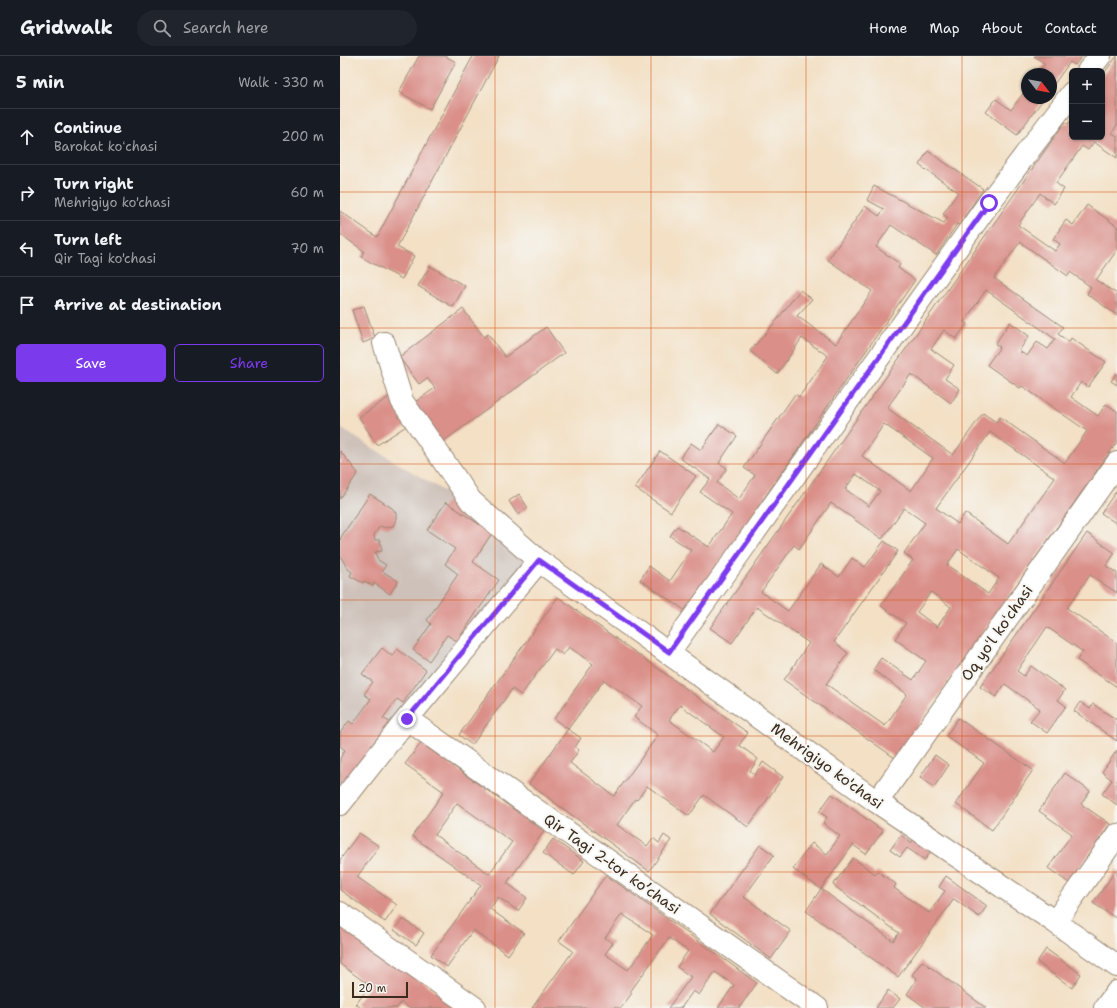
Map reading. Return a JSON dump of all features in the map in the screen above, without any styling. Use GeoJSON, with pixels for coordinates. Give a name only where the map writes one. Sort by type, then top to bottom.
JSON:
{"type":"FeatureCollection","features":[{"type":"Feature","properties":{"kind":"street"},"geometry":{"type":"LineString","coordinates":[[1090,68],[1100,56]]}},
{"type":"Feature","properties":{"kind":"street"},"geometry":{"type":"LineString","coordinates":[[669,652],[989,203],[1069,97]]}},
{"type":"Feature","properties":{"kind":"street","name":"Mehrigiyo ko'chasi"},"geometry":{"type":"LineString","coordinates":[[384,343],[402,401],[471,501],[539,560],[877,802],[1055,922],[1117,966]]}},
{"type":"Feature","properties":{"kind":"street","name":"Oq yoʻl koʻchasi"},"geometry":{"type":"LineString","coordinates":[[877,802],[1117,463]]}},
{"type":"Feature","properties":{"kind":"street"},"geometry":{"type":"LineString","coordinates":[[340,804],[407,719],[539,560]]}},
{"type":"Feature","properties":{"kind":"street","name":"Qir Tagi 2-tor koʼchasi"},"geometry":{"type":"LineString","coordinates":[[407,719],[817,1008]]}},
{"type":"Feature","properties":{"kind":"street"},"geometry":{"type":"LineString","coordinates":[[1055,922],[1117,835]]}},
{"type":"Feature","properties":{"kind":"street"},"geometry":{"type":"LineString","coordinates":[[340,913],[475,1008]]}},
{"type":"Feature","properties":{"kind":"street"},"geometry":{"type":"LineString","coordinates":[[1105,1008],[1117,992]]}},
{"type":"Feature","properties":{"kind":"shaded area"},"geometry":{"type":"Polygon","coordinates":[[[340,428],[455,498],[532,562],[340,800],[340,428]]]}},
{"type":"Feature","properties":{"kind":"building"},"geometry":{"type":"Polygon","coordinates":[[[419,56],[445,56],[456,62],[430,109],[399,92],[419,56]]]}},
{"type":"Feature","properties":{"kind":"building"},"geometry":{"type":"Polygon","coordinates":[[[473,56],[499,56],[397,247],[414,256],[402,279],[361,257],[364,251],[340,234],[340,211],[377,237],[473,56]]]}},
{"type":"Feature","properties":{"kind":"building"},"geometry":{"type":"Polygon","coordinates":[[[1034,56],[1082,56],[1075,65],[1070,62],[1057,80],[1057,68],[1042,68],[1045,64],[1034,56]]]}},
{"type":"Feature","properties":{"kind":"building"},"geometry":{"type":"Polygon","coordinates":[[[1117,56],[1117,125],[1112,133],[1117,136],[1117,158],[1094,142],[1088,150],[1082,146],[1056,183],[1064,189],[1054,204],[1040,193],[1018,225],[1055,251],[1060,244],[1053,239],[1066,220],[1073,225],[1087,205],[1117,226],[1117,250],[1096,280],[1117,294],[1117,315],[1087,294],[1091,287],[1070,272],[1068,276],[1020,242],[994,278],[1063,327],[1058,334],[1069,342],[1071,338],[1106,362],[1088,387],[1081,382],[1071,397],[1098,416],[1106,404],[1117,411],[1117,442],[895,758],[784,680],[809,643],[757,607],[732,643],[710,628],[1065,122],[1068,124],[1069,123],[1069,140],[1105,140],[1105,72],[1117,56]],[[986,290],[964,322],[967,324],[956,339],[944,330],[931,349],[954,365],[945,379],[960,389],[951,403],[911,374],[887,408],[953,455],[983,413],[996,422],[1000,417],[1065,463],[1087,431],[1022,386],[1020,388],[987,365],[1000,347],[995,344],[1010,322],[1029,336],[1019,351],[1027,356],[1037,342],[1048,349],[1055,339],[986,290]],[[884,424],[862,456],[911,491],[933,458],[884,424]],[[990,432],[936,508],[958,524],[965,513],[1008,544],[1055,478],[990,432]],[[856,474],[845,489],[869,506],[880,491],[856,474]],[[831,503],[799,549],[794,545],[761,592],[788,611],[821,564],[839,577],[852,558],[865,567],[884,541],[898,551],[834,642],[848,653],[826,684],[885,726],[907,694],[873,670],[881,658],[913,680],[926,661],[895,639],[906,623],[881,606],[913,560],[904,553],[925,523],[904,508],[882,539],[831,503]],[[958,549],[947,565],[988,594],[999,578],[958,549]],[[931,592],[917,612],[937,627],[951,607],[931,592]]]}},
{"type":"Feature","properties":{"kind":"building"},"geometry":{"type":"Polygon","coordinates":[[[1021,96],[1021,104],[1040,104],[1017,135],[986,112],[996,99],[1011,110],[1021,96]]]}},
{"type":"Feature","properties":{"kind":"building"},"geometry":{"type":"Polygon","coordinates":[[[928,151],[983,189],[959,225],[957,224],[936,255],[891,225],[876,247],[900,264],[898,268],[915,280],[686,611],[640,580],[649,566],[670,581],[691,550],[670,536],[677,526],[709,547],[732,514],[700,492],[710,479],[680,458],[691,443],[701,450],[719,424],[737,436],[719,463],[727,468],[717,483],[739,499],[755,475],[744,468],[795,394],[799,397],[828,356],[802,338],[777,374],[750,351],[777,320],[800,290],[812,299],[797,316],[836,344],[872,291],[828,260],[865,206],[879,216],[884,209],[867,200],[874,186],[944,223],[948,218],[943,214],[958,192],[919,165],[928,151]]]}},
{"type":"Feature","properties":{"kind":"building"},"geometry":{"type":"Polygon","coordinates":[[[430,266],[465,286],[453,307],[418,286],[430,266]]]}},
{"type":"Feature","properties":{"kind":"building"},"geometry":{"type":"Polygon","coordinates":[[[364,306],[375,338],[363,343],[352,310],[364,306]]]}},
{"type":"Feature","properties":{"kind":"building"},"geometry":{"type":"Polygon","coordinates":[[[463,309],[484,337],[488,334],[505,357],[546,327],[564,353],[440,444],[411,405],[435,388],[427,378],[419,384],[399,357],[463,309]]]}},
{"type":"Feature","properties":{"kind":"building"},"geometry":{"type":"Polygon","coordinates":[[[1117,373],[1117,385],[1111,381],[1117,373]]]}},
{"type":"Feature","properties":{"kind":"building"},"geometry":{"type":"Polygon","coordinates":[[[392,395],[411,423],[377,445],[359,417],[392,395]]]}},
{"type":"Feature","properties":{"kind":"building"},"geometry":{"type":"Polygon","coordinates":[[[340,451],[358,473],[340,499],[340,451]]]}},
{"type":"Feature","properties":{"kind":"building"},"geometry":{"type":"Polygon","coordinates":[[[660,451],[696,476],[671,512],[635,488],[660,451]]]}},
{"type":"Feature","properties":{"kind":"building"},"geometry":{"type":"Polygon","coordinates":[[[1117,490],[1117,524],[1101,513],[1117,490]]]}},
{"type":"Feature","properties":{"kind":"building"},"geometry":{"type":"Polygon","coordinates":[[[370,494],[392,508],[396,513],[396,520],[393,526],[386,528],[380,526],[374,535],[375,540],[380,540],[382,551],[375,552],[378,560],[386,565],[382,571],[398,581],[390,594],[374,583],[373,586],[364,581],[363,583],[350,576],[352,572],[347,568],[340,555],[341,537],[370,494]]]}},
{"type":"Feature","properties":{"kind":"building"},"geometry":{"type":"Polygon","coordinates":[[[519,494],[528,508],[518,515],[509,501],[519,494]]]}},
{"type":"Feature","properties":{"kind":"building"},"geometry":{"type":"Polygon","coordinates":[[[446,502],[492,533],[473,562],[499,580],[457,641],[447,635],[429,661],[413,650],[431,624],[427,620],[458,574],[445,564],[455,549],[427,530],[446,502]]]}},
{"type":"Feature","properties":{"kind":"building"},"geometry":{"type":"Polygon","coordinates":[[[1087,533],[1115,553],[1106,566],[1117,573],[1117,593],[1090,575],[1067,608],[1117,643],[1117,687],[1077,660],[1083,652],[1047,627],[1017,671],[1024,676],[1031,666],[1065,690],[1058,700],[1066,706],[1047,733],[1030,721],[1040,709],[1005,684],[996,697],[980,687],[1087,533]]]}},
{"type":"Feature","properties":{"kind":"building"},"geometry":{"type":"Polygon","coordinates":[[[558,597],[748,733],[739,745],[758,759],[750,771],[755,775],[763,762],[783,777],[748,827],[704,795],[689,816],[647,786],[637,800],[635,799],[617,825],[647,846],[653,838],[659,843],[664,835],[671,840],[649,871],[529,784],[568,729],[554,719],[593,664],[569,647],[563,655],[555,649],[521,695],[512,689],[472,745],[459,735],[558,597]],[[604,680],[568,729],[581,738],[575,747],[579,750],[570,763],[614,796],[658,735],[634,717],[642,706],[604,680]],[[680,705],[669,720],[713,752],[724,737],[680,705]]]}},
{"type":"Feature","properties":{"kind":"building"},"geometry":{"type":"Polygon","coordinates":[[[382,648],[392,656],[397,649],[426,670],[403,703],[397,699],[383,718],[391,723],[340,793],[340,758],[345,750],[340,746],[340,733],[349,721],[353,724],[371,699],[364,694],[373,682],[362,674],[382,648]]]}},
{"type":"Feature","properties":{"kind":"building"},"geometry":{"type":"Polygon","coordinates":[[[1080,702],[1090,709],[1093,704],[1117,720],[1117,741],[1074,711],[1080,702]]]}},
{"type":"Feature","properties":{"kind":"building"},"geometry":{"type":"Polygon","coordinates":[[[958,718],[1033,770],[992,830],[956,804],[984,763],[946,736],[958,718]]]}},
{"type":"Feature","properties":{"kind":"building"},"geometry":{"type":"Polygon","coordinates":[[[421,743],[544,831],[507,883],[527,898],[518,911],[498,897],[490,909],[524,933],[508,955],[473,930],[447,967],[431,955],[481,885],[412,836],[444,792],[405,764],[421,743]],[[457,803],[435,835],[489,874],[512,842],[457,803]]]}},
{"type":"Feature","properties":{"kind":"building"},"geometry":{"type":"Polygon","coordinates":[[[1117,750],[1117,805],[1102,794],[1112,780],[1102,772],[1117,750]]]}},
{"type":"Feature","properties":{"kind":"building"},"geometry":{"type":"Polygon","coordinates":[[[935,755],[949,765],[934,787],[920,777],[935,755]]]}},
{"type":"Feature","properties":{"kind":"building"},"geometry":{"type":"Polygon","coordinates":[[[1065,773],[1090,791],[1081,804],[1110,824],[1069,883],[1048,868],[1072,834],[1039,811],[1065,773]]]}},
{"type":"Feature","properties":{"kind":"building"},"geometry":{"type":"Polygon","coordinates":[[[832,794],[883,831],[866,854],[853,845],[821,889],[793,869],[812,843],[827,854],[840,836],[823,823],[827,817],[819,812],[832,794]]]}},
{"type":"Feature","properties":{"kind":"building"},"geometry":{"type":"Polygon","coordinates":[[[359,833],[379,846],[357,877],[397,905],[385,922],[340,890],[340,860],[359,833]]]}},
{"type":"Feature","properties":{"kind":"building"},"geometry":{"type":"Polygon","coordinates":[[[901,835],[911,843],[914,839],[931,851],[925,860],[907,848],[900,857],[890,850],[901,835]]]}},
{"type":"Feature","properties":{"kind":"building"},"geometry":{"type":"Polygon","coordinates":[[[553,839],[584,861],[574,875],[543,853],[553,839]]]}},
{"type":"Feature","properties":{"kind":"building"},"geometry":{"type":"Polygon","coordinates":[[[760,845],[774,855],[744,897],[791,931],[771,959],[710,914],[760,845]]]}},
{"type":"Feature","properties":{"kind":"building"},"geometry":{"type":"Polygon","coordinates":[[[853,858],[875,874],[877,871],[896,884],[894,888],[929,913],[945,891],[939,887],[946,876],[987,906],[979,917],[954,899],[898,977],[806,911],[821,889],[893,941],[899,933],[833,885],[853,858]]]}},
{"type":"Feature","properties":{"kind":"building"},"geometry":{"type":"Polygon","coordinates":[[[1117,869],[1117,919],[1093,903],[1117,869]]]}},
{"type":"Feature","properties":{"kind":"building"},"geometry":{"type":"Polygon","coordinates":[[[606,875],[757,983],[739,1008],[718,1008],[734,985],[715,972],[699,995],[693,991],[681,1008],[668,1008],[691,977],[677,967],[688,951],[669,938],[630,992],[632,993],[621,1008],[532,1008],[573,951],[559,941],[606,875]],[[622,914],[605,938],[613,943],[605,954],[628,970],[653,935],[622,914]]]}},
{"type":"Feature","properties":{"kind":"building"},"geometry":{"type":"Polygon","coordinates":[[[403,919],[424,933],[416,945],[394,930],[403,919]]]}},
{"type":"Feature","properties":{"kind":"building"},"geometry":{"type":"Polygon","coordinates":[[[340,922],[460,1008],[409,1008],[401,1002],[397,1008],[361,1008],[356,1004],[370,986],[340,964],[340,922]]]}},
{"type":"Feature","properties":{"kind":"building"},"geometry":{"type":"Polygon","coordinates":[[[1046,949],[1081,974],[1072,988],[1037,962],[1046,949]]]}},
{"type":"Feature","properties":{"kind":"building"},"geometry":{"type":"Polygon","coordinates":[[[922,961],[986,1008],[926,1008],[907,994],[917,979],[912,975],[922,961]]]}},
{"type":"Feature","properties":{"kind":"building"},"geometry":{"type":"Polygon","coordinates":[[[888,990],[900,999],[893,1008],[876,1008],[888,990]]]}},
{"type":"Feature","properties":{"kind":"route"},"geometry":{"type":"LineString","coordinates":[[407,719],[539,560],[669,652],[989,203]]}}]}
